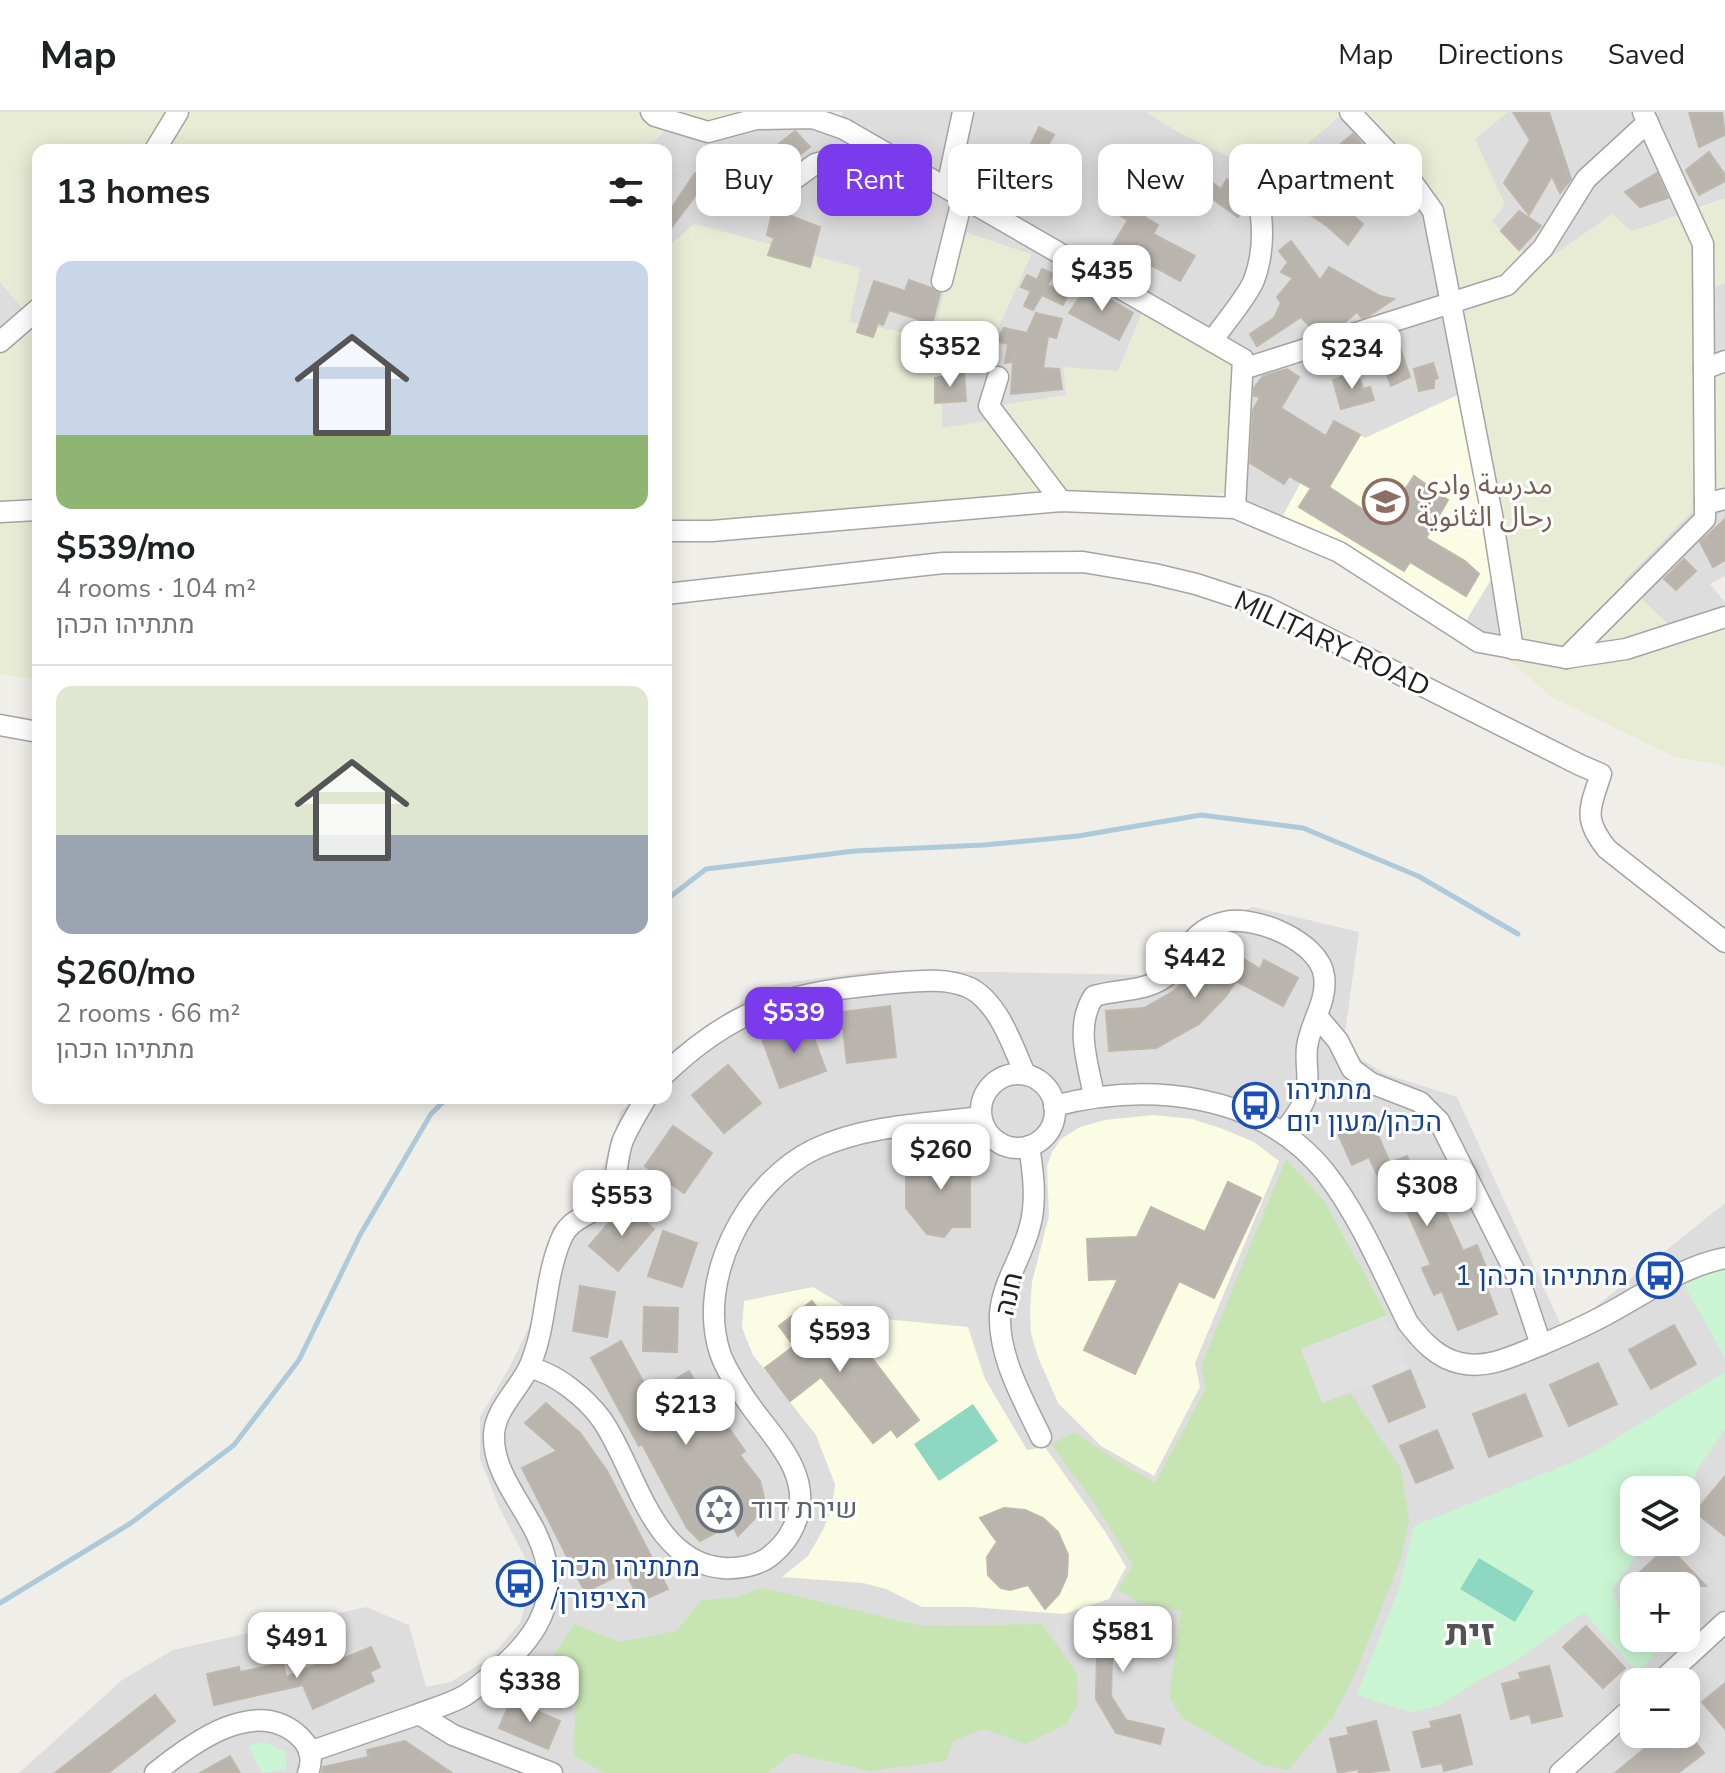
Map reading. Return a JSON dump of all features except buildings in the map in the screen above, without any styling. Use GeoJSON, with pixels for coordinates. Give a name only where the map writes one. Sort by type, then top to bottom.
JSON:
{"type":"FeatureCollection","features":[{"type":"Feature","properties":{"kind":"street"},"geometry":{"type":"LineString","coordinates":[[159,144],[178,112]]}},
{"type":"Feature","properties":{"kind":"street"},"geometry":{"type":"LineString","coordinates":[[651,112],[655,116],[708,132],[756,119],[813,118],[844,129],[870,144]]}},
{"type":"Feature","properties":{"kind":"street"},"geometry":{"type":"LineString","coordinates":[[960,144],[963,112]]}},
{"type":"Feature","properties":{"kind":"street"},"geometry":{"type":"LineString","coordinates":[[1350,112],[1400,165],[1433,211],[1492,515],[1513,649]]}},
{"type":"Feature","properties":{"kind":"street"},"geometry":{"type":"LineString","coordinates":[[1243,369],[1507,285],[1543,248],[1586,179],[1645,117],[1703,244],[1704,369],[1715,502],[1705,519],[1566,658]]}},
{"type":"Feature","properties":{"kind":"street"},"geometry":{"type":"LineString","coordinates":[[942,281],[951,216]]}},
{"type":"Feature","properties":{"kind":"street"},"geometry":{"type":"LineString","coordinates":[[996,216],[1243,359],[1235,508]]}},
{"type":"Feature","properties":{"kind":"street"},"geometry":{"type":"LineString","coordinates":[[1212,341],[1254,281],[1263,229],[1262,216]]}},
{"type":"Feature","properties":{"kind":"street"},"geometry":{"type":"LineString","coordinates":[[0,342],[32,314]]}},
{"type":"Feature","properties":{"kind":"street"},"geometry":{"type":"LineString","coordinates":[[1704,369],[1725,361]]}},
{"type":"Feature","properties":{"kind":"street"},"geometry":{"type":"LineString","coordinates":[[998,377],[989,406],[1061,501]]}},
{"type":"Feature","properties":{"kind":"street"},"geometry":{"type":"LineString","coordinates":[[672,531],[712,531],[1061,501],[1235,508],[1339,552],[1479,642],[1566,658],[1626,649],[1725,617]]}},
{"type":"Feature","properties":{"kind":"street"},"geometry":{"type":"LineString","coordinates":[[0,512],[32,510]]}},
{"type":"Feature","properties":{"kind":"street","name":"MILITARY ROAD"},"geometry":{"type":"LineString","coordinates":[[672,593],[943,563],[1083,562],[1196,584],[1266,607],[1601,774],[1591,806],[1593,832],[1607,849],[1725,942]]}},
{"type":"Feature","properties":{"kind":"street"},"geometry":{"type":"LineString","coordinates":[[0,725],[32,731]]}},
{"type":"Feature","properties":{"kind":"street"},"geometry":{"type":"LineString","coordinates":[[1094,1096],[1083,1038],[1086,1008],[1094,996],[1152,984],[1167,976],[1197,935],[1214,924],[1230,920],[1256,923],[1288,935],[1318,960],[1324,972],[1325,986],[1307,1045],[1305,1098],[1284,1132]]}},
{"type":"Feature","properties":{"kind":"street"},"geometry":{"type":"LineString","coordinates":[[672,1067],[717,1031],[769,1003],[842,988],[913,981],[958,984],[983,998],[997,1017],[1025,1074]]}},
{"type":"Feature","properties":{"kind":"street"},"geometry":{"type":"LineString","coordinates":[[1317,1016],[1338,1041],[1352,1069],[1371,1083],[1420,1102],[1439,1121],[1520,1282],[1541,1345]]}},
{"type":"Feature","properties":{"kind":"street"},"geometry":{"type":"LineString","coordinates":[[1025,1074],[1039,1080],[1050,1094],[1054,1106],[1050,1130],[1029,1146],[1006,1145],[994,1139],[981,1117],[987,1089],[1001,1077],[1025,1074]]}},
{"type":"Feature","properties":{"kind":"street"},"geometry":{"type":"LineString","coordinates":[[1054,1106],[1094,1096],[1182,1096],[1255,1117],[1284,1132],[1326,1173],[1352,1215],[1408,1323],[1434,1351],[1460,1363],[1474,1365],[1503,1360],[1579,1329],[1688,1270],[1725,1241]]}},
{"type":"Feature","properties":{"kind":"street"},"geometry":{"type":"LineString","coordinates":[[155,1773],[200,1740],[235,1724],[270,1722],[285,1726],[307,1744],[309,1763],[465,1696],[515,1656],[542,1618],[550,1596],[545,1555],[502,1472],[493,1432],[498,1417],[529,1368],[538,1345],[554,1257],[561,1238],[570,1223],[599,1207],[609,1197],[622,1142],[643,1104]]}},
{"type":"Feature","properties":{"kind":"street"},"geometry":{"type":"LineString","coordinates":[[529,1368],[554,1378],[602,1420],[652,1516],[664,1535],[679,1550],[711,1567],[729,1569],[762,1562],[786,1540],[797,1518],[801,1495],[790,1459],[731,1377],[720,1353],[716,1330],[717,1279],[736,1228],[752,1203],[774,1180],[813,1150],[867,1132],[981,1117]]}},
{"type":"Feature","properties":{"kind":"street","name":"חנה"},"geometry":{"type":"LineString","coordinates":[[1029,1146],[1033,1185],[1030,1227],[1004,1295],[1000,1316],[1009,1363],[1041,1437]]}},
{"type":"Feature","properties":{"kind":"street"},"geometry":{"type":"LineString","coordinates":[[1688,1270],[1725,1258]]}},
{"type":"Feature","properties":{"kind":"street"},"geometry":{"type":"LineString","coordinates":[[1675,1668],[1725,1622]]}},
{"type":"Feature","properties":{"kind":"street"},"geometry":{"type":"LineString","coordinates":[[419,1714],[453,1735],[552,1773]]}},
{"type":"Feature","properties":{"kind":"street"},"geometry":{"type":"LineString","coordinates":[[1560,1773],[1620,1719]]}},
{"type":"Feature","properties":{"kind":"shaded area"},"geometry":{"type":"Polygon","coordinates":[[[0,112],[779,112],[666,130],[651,144],[32,144],[32,679],[0,674],[0,338],[30,317],[0,282],[0,112]]]}},
{"type":"Feature","properties":{"kind":"shaded area"},"geometry":{"type":"Polygon","coordinates":[[[779,112],[839,126],[843,112],[1146,112],[1204,144],[1098,144],[1098,216],[1213,216],[1213,148],[1229,156],[1229,216],[1422,216],[1422,177],[1427,183],[1459,316],[1501,653],[1226,493],[1118,372],[1064,368],[1066,395],[997,406],[993,420],[942,429],[940,365],[981,358],[992,341],[1031,255],[933,338],[849,322],[860,269],[694,224],[672,244],[672,144],[651,144],[666,130],[779,112]]]}},
{"type":"Feature","properties":{"kind":"shaded area"},"geometry":{"type":"Polygon","coordinates":[[[1146,112],[1344,112],[1307,144],[1229,144],[1229,156],[1213,149],[1213,144],[1203,144],[1146,112]]]}},
{"type":"Feature","properties":{"kind":"shaded area"},"geometry":{"type":"Polygon","coordinates":[[[1344,112],[1366,112],[1393,144],[1306,144],[1344,112]]]}},
{"type":"Feature","properties":{"kind":"shaded area"},"geometry":{"type":"Polygon","coordinates":[[[1366,112],[1508,112],[1475,139],[1505,204],[1492,222],[1537,267],[1612,214],[1631,231],[1701,209],[1725,198],[1725,283],[1706,289],[1712,354],[1725,352],[1725,493],[1703,500],[1623,581],[1672,628],[1725,612],[1725,766],[1675,757],[1553,698],[1501,653],[1459,316],[1427,183],[1422,177],[1422,144],[1393,144],[1366,112]]]}},
{"type":"Feature","properties":{"kind":"shaded area"},"geometry":{"type":"Polygon","coordinates":[[[1508,112],[1725,112],[1725,198],[1537,267],[1491,221],[1475,139],[1508,112]]]}},
{"type":"Feature","properties":{"kind":"shaded area"},"geometry":{"type":"Polygon","coordinates":[[[694,224],[860,268],[849,322],[933,338],[959,230],[1031,254],[992,341],[980,358],[940,366],[942,428],[992,420],[997,406],[1066,395],[1063,367],[1118,371],[1145,305],[1239,353],[1226,493],[672,522],[672,244],[694,224]]]}},
{"type":"Feature","properties":{"kind":"shaded area"},"geometry":{"type":"Polygon","coordinates":[[[0,282],[30,317],[0,338],[0,282]]]}},
{"type":"Feature","properties":{"kind":"shaded area"},"geometry":{"type":"Polygon","coordinates":[[[1725,283],[1725,352],[1711,354],[1706,289],[1725,283]]]}},
{"type":"Feature","properties":{"kind":"shaded area","name":"مدرسة وادي رحال الثانوية"},"geometry":{"type":"Polygon","coordinates":[[[1468,390],[1492,578],[1461,629],[1280,521],[1334,421],[1365,438],[1468,390]]]}},
{"type":"Feature","properties":{"kind":"shaded area"},"geometry":{"type":"Polygon","coordinates":[[[1725,493],[1725,576],[1710,584],[1725,603],[1725,612],[1672,628],[1623,581],[1703,500],[1725,493]]]}},
{"type":"Feature","properties":{"kind":"shaded area"},"geometry":{"type":"Polygon","coordinates":[[[1253,907],[1359,932],[1343,1047],[1385,1074],[1457,1097],[1564,1332],[1725,1203],[1725,1773],[19,1773],[122,1680],[173,1650],[366,1607],[409,1625],[426,1687],[451,1682],[490,1658],[520,1623],[531,1586],[527,1562],[499,1507],[480,1459],[480,1417],[533,1319],[553,1227],[596,1189],[621,1111],[629,1104],[672,1104],[672,1061],[702,1031],[762,986],[878,970],[1150,975],[1174,936],[1253,907]]]}},
{"type":"Feature","properties":{"kind":"shaded area"},"geometry":{"type":"Polygon","coordinates":[[[1153,1115],[1192,1119],[1223,1129],[1254,1142],[1279,1161],[1195,1363],[1200,1387],[1154,1476],[1101,1446],[1058,1403],[1038,1357],[1031,1333],[1030,1311],[1032,1282],[1049,1216],[1047,1166],[1052,1152],[1061,1139],[1080,1127],[1105,1120],[1153,1115]]]}},
{"type":"Feature","properties":{"kind":"shaded area"},"geometry":{"type":"Polygon","coordinates":[[[813,1287],[863,1317],[968,1327],[985,1379],[1027,1450],[1045,1447],[1106,1533],[1126,1567],[1109,1599],[1064,1614],[971,1607],[922,1607],[886,1589],[863,1583],[782,1577],[808,1556],[823,1530],[832,1508],[835,1484],[816,1435],[753,1355],[742,1328],[744,1301],[813,1287]]]}},
{"type":"Feature","properties":{"kind":"shaded area"},"geometry":{"type":"Polygon","coordinates":[[[1387,1315],[1409,1370],[1322,1403],[1301,1349],[1387,1315]]]}},
{"type":"Feature","properties":{"kind":"green space"},"geometry":{"type":"Polygon","coordinates":[[[1286,1159],[1324,1201],[1387,1315],[1301,1349],[1323,1403],[1350,1393],[1401,1469],[1409,1522],[1400,1561],[1355,1674],[1333,1717],[1288,1770],[1263,1765],[1182,1718],[1169,1697],[1181,1611],[1138,1602],[1118,1589],[1133,1565],[1094,1503],[1051,1444],[1075,1432],[1155,1483],[1206,1388],[1201,1366],[1286,1159]]]}},
{"type":"Feature","properties":{"kind":"green space"},"geometry":{"type":"Polygon","coordinates":[[[1725,1267],[1725,1358],[1684,1285],[1725,1267]]]}},
{"type":"Feature","properties":{"kind":"green space"},"geometry":{"type":"Polygon","coordinates":[[[1725,1372],[1725,1429],[1696,1476],[1620,1476],[1620,1556],[1637,1556],[1625,1572],[1620,1572],[1620,1579],[1613,1588],[1620,1609],[1620,1652],[1656,1652],[1642,1668],[1634,1668],[1584,1612],[1513,1663],[1439,1706],[1410,1712],[1357,1695],[1398,1591],[1414,1526],[1585,1457],[1725,1372]]]}},
{"type":"Feature","properties":{"kind":"green space"},"geometry":{"type":"Polygon","coordinates":[[[973,1404],[998,1441],[939,1481],[914,1444],[973,1404]]]}},
{"type":"Feature","properties":{"kind":"green space"},"geometry":{"type":"Polygon","coordinates":[[[1479,1558],[1534,1591],[1515,1622],[1460,1589],[1479,1558]]]}},
{"type":"Feature","properties":{"kind":"green space"},"geometry":{"type":"Polygon","coordinates":[[[763,1588],[922,1626],[1042,1624],[1077,1673],[1078,1704],[1067,1724],[1026,1744],[983,1729],[953,1741],[946,1761],[869,1771],[793,1753],[767,1773],[605,1773],[574,1756],[575,1702],[544,1670],[574,1624],[619,1642],[676,1631],[702,1600],[736,1597],[763,1588]]]}},
{"type":"Feature","properties":{"kind":"green space"},"geometry":{"type":"Polygon","coordinates":[[[264,1742],[285,1751],[286,1769],[262,1773],[248,1746],[264,1742]]]}},
{"type":"Feature","properties":{"kind":"waterway"},"geometry":{"type":"LineString","coordinates":[[672,895],[706,869],[855,851],[984,845],[1078,836],[1201,815],[1303,828],[1418,876],[1518,934]]}},
{"type":"Feature","properties":{"kind":"waterway"},"geometry":{"type":"LineString","coordinates":[[0,1603],[131,1523],[234,1445],[299,1360],[360,1235],[431,1114],[441,1104]]}},
{"type":"Feature","properties":{"kind":"place","name":"مدرسة وادي رحال الثانوية"},"geometry":{"type":"Point","coordinates":[1386,501]}},
{"type":"Feature","properties":{"kind":"place","name":"מתתיהו הכהן/מעון יום"},"geometry":{"type":"Point","coordinates":[1255,1106]}},
{"type":"Feature","properties":{"kind":"place","name":"מתתיהו הכהן 1"},"geometry":{"type":"Point","coordinates":[1659,1276]}},
{"type":"Feature","properties":{"kind":"place","name":"שירת דוד"},"geometry":{"type":"Point","coordinates":[720,1509]}},
{"type":"Feature","properties":{"kind":"place","name":"מתתיהו הכהן /הציפורן"},"geometry":{"type":"Point","coordinates":[520,1583]}},
{"type":"Feature","properties":{"kind":"district","name":"זית"},"geometry":{"type":"Point","coordinates":[1470,1633]}}]}
